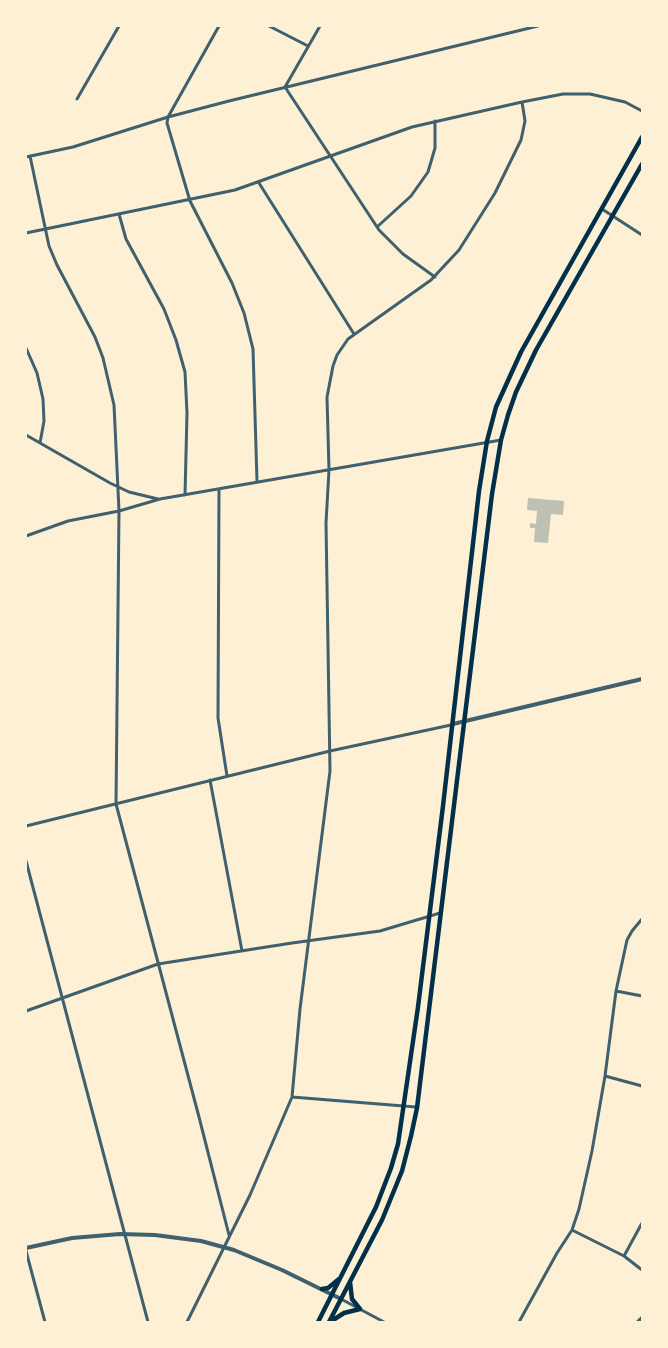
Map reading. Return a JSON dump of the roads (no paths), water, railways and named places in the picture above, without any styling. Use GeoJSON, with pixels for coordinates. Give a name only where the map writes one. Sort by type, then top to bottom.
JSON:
{"type":"FeatureCollection","features":[{"type":"Feature","properties":{"kind":"main road"},"geometry":{"type":"LineString","coordinates":[[318,1323],[365,1231],[391,1168],[398,1144],[429,917],[469,575],[487,441],[496,407],[513,368],[642,137]]}},
{"type":"Feature","properties":{"kind":"main road"},"geometry":{"type":"LineString","coordinates":[[329,1322],[382,1220],[402,1171],[417,1107],[492,494],[501,440],[516,392],[533,357],[642,164]]}},
{"type":"Feature","properties":{"kind":"main road"},"geometry":{"type":"LineString","coordinates":[[469,575],[482,577]]}},
{"type":"Feature","properties":{"kind":"main road"},"geometry":{"type":"LineString","coordinates":[[419,997],[430,998]]}},
{"type":"Feature","properties":{"kind":"main road"},"geometry":{"type":"LineString","coordinates":[[322,1289],[341,1278]]}},
{"type":"Feature","properties":{"kind":"main road"},"geometry":{"type":"LineString","coordinates":[[329,1322],[344,1313],[360,1309],[351,1298],[350,1282]]}},
{"type":"Feature","properties":{"kind":"street"},"geometry":{"type":"LineString","coordinates":[[77,99],[119,26]]}},
{"type":"Feature","properties":{"kind":"street"},"geometry":{"type":"LineString","coordinates":[[219,26],[168,117],[168,131],[190,201],[232,283],[253,349],[257,481]]}},
{"type":"Feature","properties":{"kind":"street"},"geometry":{"type":"LineString","coordinates":[[269,26],[308,46]]}},
{"type":"Feature","properties":{"kind":"street"},"geometry":{"type":"LineString","coordinates":[[285,87],[320,26]]}},
{"type":"Feature","properties":{"kind":"street"},"geometry":{"type":"LineString","coordinates":[[26,157],[84,144],[168,117],[285,87],[538,26]]}},
{"type":"Feature","properties":{"kind":"street"},"geometry":{"type":"LineString","coordinates":[[285,87],[377,227],[403,254],[435,277]]}},
{"type":"Feature","properties":{"kind":"street"},"geometry":{"type":"LineString","coordinates":[[26,233],[190,201],[259,183],[367,142],[435,121],[522,102],[563,94],[590,94],[625,102],[642,111]]}},
{"type":"Feature","properties":{"kind":"street"},"geometry":{"type":"LineString","coordinates":[[187,1323],[292,1098],[308,940],[330,771],[326,523],[327,397],[337,355],[348,339],[435,277],[459,250],[506,172],[524,130],[522,102]]}},
{"type":"Feature","properties":{"kind":"street"},"geometry":{"type":"LineString","coordinates":[[377,227],[411,196],[428,172],[435,148],[435,121]]}},
{"type":"Feature","properties":{"kind":"street"},"geometry":{"type":"LineString","coordinates":[[30,156],[45,229],[57,265],[95,337],[103,358],[114,405],[118,486],[116,804],[229,1237]]}},
{"type":"Feature","properties":{"kind":"street"},"geometry":{"type":"LineString","coordinates":[[259,183],[354,334]]}},
{"type":"Feature","properties":{"kind":"street"},"geometry":{"type":"LineString","coordinates":[[602,209],[642,235]]}},
{"type":"Feature","properties":{"kind":"street"},"geometry":{"type":"LineString","coordinates":[[119,214],[126,239],[164,309],[176,340],[184,372],[187,413],[185,495]]}},
{"type":"Feature","properties":{"kind":"street"},"geometry":{"type":"LineString","coordinates":[[26,348],[42,392],[44,421],[40,443]]}},
{"type":"Feature","properties":{"kind":"street"},"geometry":{"type":"LineString","coordinates":[[26,435],[129,492],[160,499]]}},
{"type":"Feature","properties":{"kind":"street"},"geometry":{"type":"LineString","coordinates":[[26,536],[68,521],[118,511],[160,499],[501,440]]}},
{"type":"Feature","properties":{"kind":"street"},"geometry":{"type":"LineString","coordinates":[[219,489],[218,718],[227,776]]}},
{"type":"Feature","properties":{"kind":"street"},"geometry":{"type":"LineString","coordinates":[[26,826],[330,751],[465,722],[642,679]]}},
{"type":"Feature","properties":{"kind":"street"},"geometry":{"type":"LineString","coordinates":[[210,780],[242,951]]}},
{"type":"Feature","properties":{"kind":"street"},"geometry":{"type":"LineString","coordinates":[[26,861],[148,1323]]}},
{"type":"Feature","properties":{"kind":"street"},"geometry":{"type":"LineString","coordinates":[[26,1011],[158,964],[380,931],[440,913]]}},
{"type":"Feature","properties":{"kind":"street"},"geometry":{"type":"LineString","coordinates":[[519,1323],[572,1230],[586,1181],[605,1076],[616,991],[627,940],[642,920]]}},
{"type":"Feature","properties":{"kind":"street"},"geometry":{"type":"LineString","coordinates":[[616,991],[642,996]]}},
{"type":"Feature","properties":{"kind":"street"},"geometry":{"type":"LineString","coordinates":[[605,1076],[642,1086]]}},
{"type":"Feature","properties":{"kind":"street"},"geometry":{"type":"LineString","coordinates":[[292,1098],[417,1107]]}},
{"type":"Feature","properties":{"kind":"street"},"geometry":{"type":"LineString","coordinates":[[624,1256],[642,1223]]}},
{"type":"Feature","properties":{"kind":"street"},"geometry":{"type":"LineString","coordinates":[[572,1230],[624,1256],[642,1270]]}},
{"type":"Feature","properties":{"kind":"street"},"geometry":{"type":"LineString","coordinates":[[45,1323],[26,1250],[72,1238],[125,1234],[201,1241],[224,1247],[282,1270],[384,1323]]}},
{"type":"Feature","properties":{"kind":"street"},"geometry":{"type":"LineString","coordinates":[[638,1323],[642,1318]]}}]}
